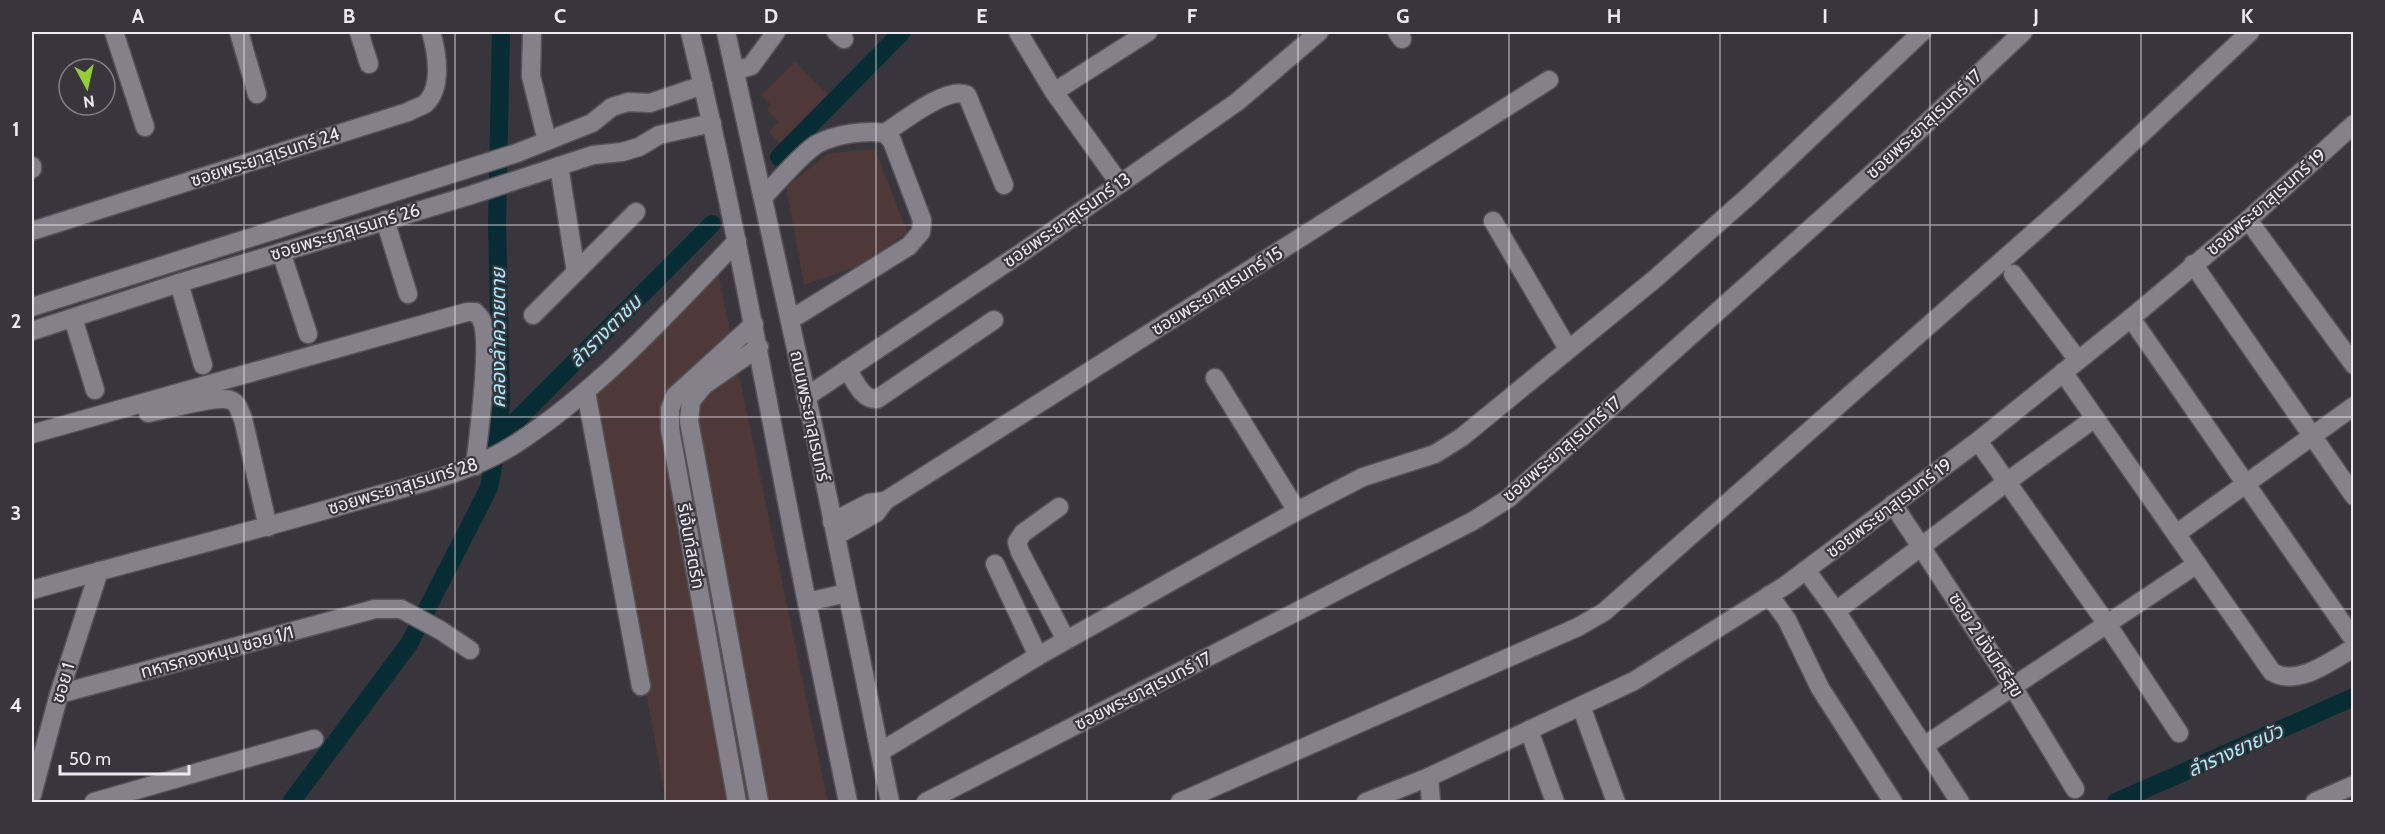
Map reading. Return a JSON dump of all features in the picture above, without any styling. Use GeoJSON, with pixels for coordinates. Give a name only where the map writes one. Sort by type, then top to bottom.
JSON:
{"type":"FeatureCollection","features":[{"type":"Feature","properties":{"kind":"street"},"geometry":{"type":"LineString","coordinates":[[114,32],[145,128]]}},
{"type":"Feature","properties":{"kind":"street"},"geometry":{"type":"LineString","coordinates":[[239,32],[257,94]]}},
{"type":"Feature","properties":{"kind":"street"},"geometry":{"type":"LineString","coordinates":[[359,32],[369,64]]}},
{"type":"Feature","properties":{"kind":"street","name":"ซอยพระยาสุเรนทร์ 24"},"geometry":{"type":"LineString","coordinates":[[32,231],[408,112],[425,103],[434,87],[437,62],[431,32]]}},
{"type":"Feature","properties":{"kind":"street"},"geometry":{"type":"LineString","coordinates":[[532,32],[531,76],[547,141]]}},
{"type":"Feature","properties":{"kind":"street","name":"ถนนพระยาสุเรนทร์"},"geometry":{"type":"LineString","coordinates":[[690,32],[712,123],[759,347],[807,602],[848,802]]}},
{"type":"Feature","properties":{"kind":"street","name":"ถนนพระยาสุเรนทร์"},"geometry":{"type":"LineString","coordinates":[[726,32],[764,196],[890,802]]}},
{"type":"Feature","properties":{"kind":"street"},"geometry":{"type":"LineString","coordinates":[[735,71],[751,66],[776,32]]}},
{"type":"Feature","properties":{"kind":"street"},"geometry":{"type":"LineString","coordinates":[[1018,32],[1054,92],[1120,184]]}},
{"type":"Feature","properties":{"kind":"street"},"geometry":{"type":"LineString","coordinates":[[1054,92],[1148,32]]}},
{"type":"Feature","properties":{"kind":"street","name":"ซอยพระยาสุเรนทร์ 13"},"geometry":{"type":"LineString","coordinates":[[806,397],[1237,102],[1319,32]]}},
{"type":"Feature","properties":{"kind":"street"},"geometry":{"type":"LineString","coordinates":[[880,752],[1038,656],[1297,511],[1363,477],[1435,454],[1462,437],[1656,278],[1751,194],[1922,32]]}},
{"type":"Feature","properties":{"kind":"street","name":"ซอยพระยาสุเรนทร์ 17"},"geometry":{"type":"LineString","coordinates":[[927,802],[1473,521],[1509,498],[1887,159],[2023,32]]}},
{"type":"Feature","properties":{"kind":"street"},"geometry":{"type":"LineString","coordinates":[[1180,802],[1567,631],[1604,612],[2073,198],[2250,32]]}},
{"type":"Feature","properties":{"kind":"street","name":"ซอยพระยาสุเรนทร์ 15"},"geometry":{"type":"LineString","coordinates":[[834,529],[876,513],[885,501],[1549,80]]}},
{"type":"Feature","properties":{"kind":"street","name":"ซอยพระยาสุเรนทร์ 26"},"geometry":{"type":"LineString","coordinates":[[32,307],[462,172],[592,123],[612,107],[628,102],[650,103],[703,85]]}},
{"type":"Feature","properties":{"kind":"street"},"geometry":{"type":"LineString","coordinates":[[885,133],[948,94],[960,91],[967,94],[1004,185]]}},
{"type":"Feature","properties":{"kind":"street"},"geometry":{"type":"LineString","coordinates":[[650,103],[659,135]]}},
{"type":"Feature","properties":{"kind":"street","name":"ซอยพระยาสุเรนทร์ 26"},"geometry":{"type":"LineString","coordinates":[[32,331],[593,155],[622,152],[639,147],[659,135],[712,123]]}},
{"type":"Feature","properties":{"kind":"street","name":"ซอยพระยาสุเรนทร์ 19"},"geometry":{"type":"LineString","coordinates":[[1366,802],[1429,777],[1635,681],[1806,570],[1978,441],[2131,318],[2248,220],[2354,124]]}},
{"type":"Feature","properties":{"kind":"street"},"geometry":{"type":"LineString","coordinates":[[764,196],[816,145],[828,140],[872,131],[885,133],[892,141],[922,220],[921,232],[909,246],[790,320]]}},
{"type":"Feature","properties":{"kind":"street"},"geometry":{"type":"LineString","coordinates":[[559,166],[576,272]]}},
{"type":"Feature","properties":{"kind":"street"},"geometry":{"type":"LineString","coordinates":[[533,315],[636,212]]}},
{"type":"Feature","properties":{"kind":"street"},"geometry":{"type":"LineString","coordinates":[[385,220],[408,294]]}},
{"type":"Feature","properties":{"kind":"street"},"geometry":{"type":"LineString","coordinates":[[2248,220],[2354,365]]}},
{"type":"Feature","properties":{"kind":"street"},"geometry":{"type":"LineString","coordinates":[[304,221],[314,242]]}},
{"type":"Feature","properties":{"kind":"street"},"geometry":{"type":"LineString","coordinates":[[1493,221],[1568,349]]}},
{"type":"Feature","properties":{"kind":"street","name":"ซอยพระยาสุเรนทร์ 28"},"geometry":{"type":"LineString","coordinates":[[32,590],[268,527],[479,464],[515,445],[586,392],[658,324],[737,241]]}},
{"type":"Feature","properties":{"kind":"street"},"geometry":{"type":"LineString","coordinates":[[281,252],[308,334]]}},
{"type":"Feature","properties":{"kind":"street"},"geometry":{"type":"LineString","coordinates":[[2193,264],[2354,496]]}},
{"type":"Feature","properties":{"kind":"street"},"geometry":{"type":"LineString","coordinates":[[2013,274],[2078,360]]}},
{"type":"Feature","properties":{"kind":"street"},"geometry":{"type":"LineString","coordinates":[[179,284],[203,364]]}},
{"type":"Feature","properties":{"kind":"street"},"geometry":{"type":"LineString","coordinates":[[32,434],[371,337],[466,312],[475,312],[481,319],[484,331],[479,464]]}},
{"type":"Feature","properties":{"kind":"street"},"geometry":{"type":"LineString","coordinates":[[73,318],[95,390]]}},
{"type":"Feature","properties":{"kind":"street"},"geometry":{"type":"LineString","coordinates":[[2131,318],[2354,640]]}},
{"type":"Feature","properties":{"kind":"street"},"geometry":{"type":"LineString","coordinates":[[847,369],[863,394],[872,400],[877,399],[994,320]]}},
{"type":"Feature","properties":{"kind":"street","name":"รีเจ้นท์สตรีท"},"geometry":{"type":"LineString","coordinates":[[737,802],[670,429],[670,409],[675,396],[754,324]]}},
{"type":"Feature","properties":{"kind":"street","name":"รีเจ้นท์สตรีท"},"geometry":{"type":"LineString","coordinates":[[759,347],[704,385],[691,401],[689,421],[759,802]]}},
{"type":"Feature","properties":{"kind":"street"},"geometry":{"type":"LineString","coordinates":[[2063,372],[2272,672],[2282,678],[2304,674],[2354,648]]}},
{"type":"Feature","properties":{"kind":"street"},"geometry":{"type":"LineString","coordinates":[[1215,378],[1297,511]]}},
{"type":"Feature","properties":{"kind":"street"},"geometry":{"type":"LineString","coordinates":[[586,392],[641,687]]}},
{"type":"Feature","properties":{"kind":"street"},"geometry":{"type":"LineString","coordinates":[[148,413],[202,401],[228,399],[236,403],[243,419],[268,527]]}},
{"type":"Feature","properties":{"kind":"street"},"geometry":{"type":"LineString","coordinates":[[2176,534],[2354,406]]}},
{"type":"Feature","properties":{"kind":"street"},"geometry":{"type":"LineString","coordinates":[[1836,611],[2095,418]]}},
{"type":"Feature","properties":{"kind":"street"},"geometry":{"type":"LineString","coordinates":[[1978,441],[2107,624],[2179,733]]}},
{"type":"Feature","properties":{"kind":"street","name":"ซอย 2 มั่งมีศรีสุข"},"geometry":{"type":"LineString","coordinates":[[1893,504],[2013,687],[2075,789]]}},
{"type":"Feature","properties":{"kind":"street"},"geometry":{"type":"LineString","coordinates":[[1059,507],[1023,533],[1017,542],[1066,640]]}},
{"type":"Feature","properties":{"kind":"street"},"geometry":{"type":"LineString","coordinates":[[995,564],[1038,656]]}},
{"type":"Feature","properties":{"kind":"street"},"geometry":{"type":"LineString","coordinates":[[1924,746],[2197,564]]}},
{"type":"Feature","properties":{"kind":"street"},"geometry":{"type":"LineString","coordinates":[[1806,570],[1836,611],[1960,802]]}},
{"type":"Feature","properties":{"kind":"street","name":"ซอย 1"},"geometry":{"type":"LineString","coordinates":[[32,795],[59,694],[99,571]]}},
{"type":"Feature","properties":{"kind":"street"},"geometry":{"type":"LineString","coordinates":[[807,602],[847,593]]}},
{"type":"Feature","properties":{"kind":"street"},"geometry":{"type":"LineString","coordinates":[[1769,595],[1787,620],[1805,661],[1820,687],[1893,802]]}},
{"type":"Feature","properties":{"kind":"street","name":"ทหารกองหนุน ซอย 1/1"},"geometry":{"type":"LineString","coordinates":[[59,694],[375,609],[400,609],[440,630],[470,650]]}},
{"type":"Feature","properties":{"kind":"street"},"geometry":{"type":"LineString","coordinates":[[1581,706],[1616,802]]}},
{"type":"Feature","properties":{"kind":"street"},"geometry":{"type":"LineString","coordinates":[[1529,730],[1555,802]]}},
{"type":"Feature","properties":{"kind":"street"},"geometry":{"type":"LineString","coordinates":[[94,802],[314,739]]}},
{"type":"Feature","properties":{"kind":"street"},"geometry":{"type":"LineString","coordinates":[[1429,777],[1431,802]]}},
{"type":"Feature","properties":{"kind":"street"},"geometry":{"type":"LineString","coordinates":[[2315,802],[2354,785]]}},
{"type":"Feature","properties":{"kind":"shaded area"},"geometry":{"type":"Polygon","coordinates":[[[795,62],[829,96],[780,143],[769,132],[779,122],[767,110],[771,105],[761,95],[795,62]]]}},
{"type":"Feature","properties":{"kind":"shaded area"},"geometry":{"type":"Polygon","coordinates":[[[875,149],[907,232],[864,264],[804,285],[786,187],[829,153],[875,149]]]}},
{"type":"Feature","properties":{"kind":"shaded area"},"geometry":{"type":"Polygon","coordinates":[[[717,269],[828,802],[666,802],[592,394],[717,269]]]}},
{"type":"Feature","properties":{"kind":"waterway","name":"คลองลำควายตาย"},"geometry":{"type":"LineString","coordinates":[[291,802],[409,644],[489,488],[498,439],[501,401],[497,225],[501,32]]}},
{"type":"Feature","properties":{"kind":"waterway","name":"ลำรางตาชม"},"geometry":{"type":"LineString","coordinates":[[779,157],[902,32]]}},
{"type":"Feature","properties":{"kind":"waterway","name":"ลำรางตาชม"},"geometry":{"type":"LineString","coordinates":[[498,439],[712,224]]}},
{"type":"Feature","properties":{"kind":"waterway","name":"ลำรางยายบัว"},"geometry":{"type":"LineString","coordinates":[[2116,802],[2354,697]]}}]}
